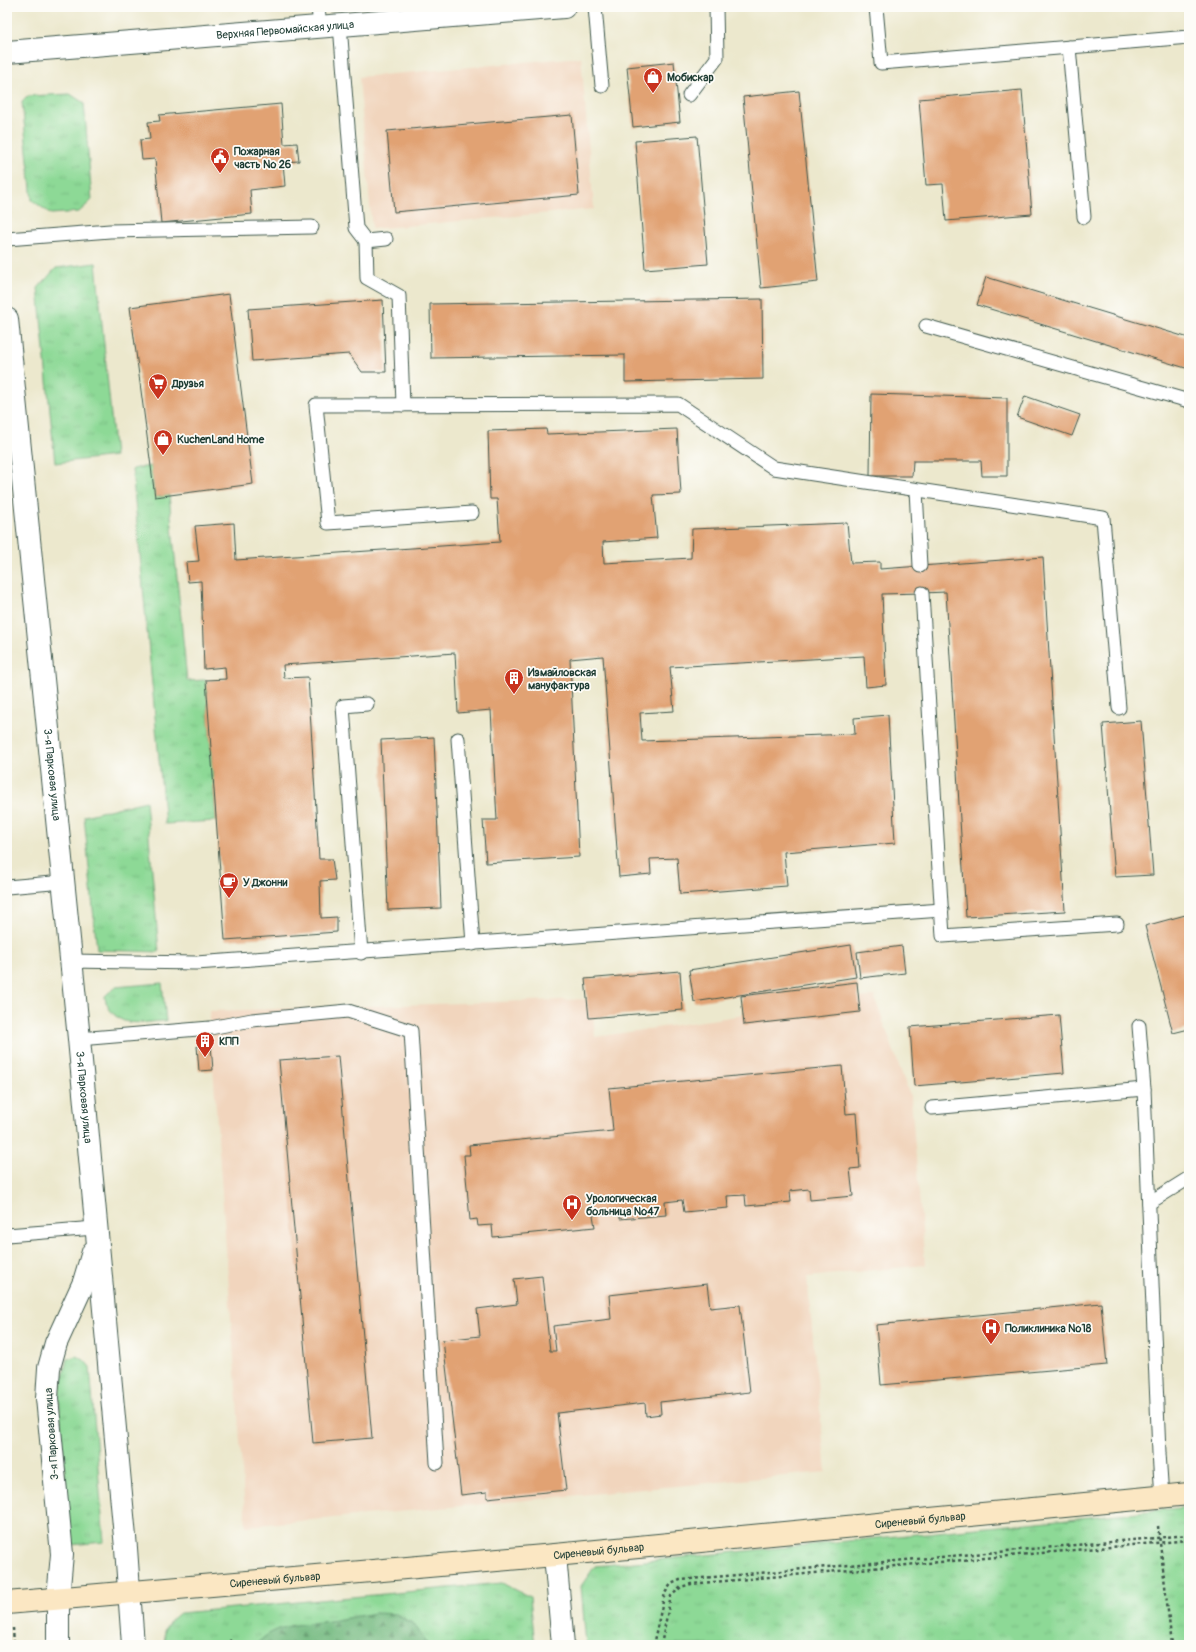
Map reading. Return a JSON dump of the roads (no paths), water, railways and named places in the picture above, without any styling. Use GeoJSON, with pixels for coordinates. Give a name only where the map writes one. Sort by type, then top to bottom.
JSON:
{"type":"FeatureCollection","features":[{"type":"Feature","properties":{"kind":"main road","name":"Сиреневый бульвар"},"geometry":{"type":"LineString","coordinates":[[7,1603],[555,1555],[1189,1494]]}},
{"type":"Feature","properties":{"kind":"street","name":"Верхняя Первомайская улица"},"geometry":{"type":"LineString","coordinates":[[7,52],[326,20],[564,7]]}},
{"type":"Feature","properties":{"kind":"street","name":"3-я Парковая улица"},"geometry":{"type":"LineString","coordinates":[[7,319],[78,1039],[130,1592],[133,1645]]}},
{"type":"Feature","properties":{"kind":"street","name":"3-я Парковая улица"},"geometry":{"type":"LineString","coordinates":[[58,1645],[58,1598],[62,1554],[47,1398],[49,1368],[56,1343],[84,1282],[92,1258],[95,1229]]}},
{"type":"Feature","properties":{"kind":"street"},"geometry":{"type":"LineString","coordinates":[[555,1555],[563,1645]]}},
{"type":"Feature","properties":{"kind":"lane"},"geometry":{"type":"LineString","coordinates":[[595,7],[602,86]]}},
{"type":"Feature","properties":{"kind":"lane"},"geometry":{"type":"LineString","coordinates":[[689,95],[717,58],[716,7]]}},
{"type":"Feature","properties":{"kind":"lane"},"geometry":{"type":"LineString","coordinates":[[876,7],[881,63],[1189,37]]}},
{"type":"Feature","properties":{"kind":"lane"},"geometry":{"type":"LineString","coordinates":[[326,20],[356,228],[366,241],[367,278],[399,296],[403,405]]}},
{"type":"Feature","properties":{"kind":"lane"},"geometry":{"type":"LineString","coordinates":[[1069,47],[1084,217]]}},
{"type":"Feature","properties":{"kind":"lane"},"geometry":{"type":"LineString","coordinates":[[7,239],[110,231],[312,227]]}},
{"type":"Feature","properties":{"kind":"lane"},"geometry":{"type":"LineString","coordinates":[[366,241],[386,239]]}},
{"type":"Feature","properties":{"kind":"lane"},"geometry":{"type":"LineString","coordinates":[[926,326],[1189,401]]}},
{"type":"Feature","properties":{"kind":"lane"},"geometry":{"type":"LineString","coordinates":[[472,513],[328,523],[316,405],[678,404],[774,468],[1103,518],[1119,708]]}},
{"type":"Feature","properties":{"kind":"lane"},"geometry":{"type":"LineString","coordinates":[[916,490],[920,566]]}},
{"type":"Feature","properties":{"kind":"lane"},"geometry":{"type":"LineString","coordinates":[[922,593],[943,936],[1117,924]]}},
{"type":"Feature","properties":{"kind":"lane"},"geometry":{"type":"LineString","coordinates":[[361,953],[343,706],[367,704]]}},
{"type":"Feature","properties":{"kind":"lane"},"geometry":{"type":"LineString","coordinates":[[458,739],[473,944]]}},
{"type":"Feature","properties":{"kind":"lane"},"geometry":{"type":"LineString","coordinates":[[7,887],[63,882]]}},
{"type":"Feature","properties":{"kind":"lane"},"geometry":{"type":"LineString","coordinates":[[70,961],[196,963],[361,953],[942,910]]}},
{"type":"Feature","properties":{"kind":"lane"},"geometry":{"type":"LineString","coordinates":[[78,1039],[210,1028],[252,1020],[348,1011],[411,1031],[437,1464]]}},
{"type":"Feature","properties":{"kind":"lane"},"geometry":{"type":"LineString","coordinates":[[1139,1026],[1144,1089],[1162,1497]]}},
{"type":"Feature","properties":{"kind":"lane"},"geometry":{"type":"LineString","coordinates":[[932,1108],[1144,1089]]}},
{"type":"Feature","properties":{"kind":"lane"},"geometry":{"type":"LineString","coordinates":[[1149,1203],[1189,1178]]}},
{"type":"Feature","properties":{"kind":"lane"},"geometry":{"type":"LineString","coordinates":[[7,1235],[95,1229]]}},
{"type":"Feature","properties":{"kind":"place","name":"Мобискар"},"geometry":{"type":"Point","coordinates":[653,94]}},
{"type":"Feature","properties":{"kind":"place","name":"Пожарная часть № 26"},"geometry":{"type":"Point","coordinates":[220,174]}},
{"type":"Feature","properties":{"kind":"place","name":"Друзья"},"geometry":{"type":"Point","coordinates":[158,400]}},
{"type":"Feature","properties":{"kind":"place","name":"KuchenLand Home"},"geometry":{"type":"Point","coordinates":[163,456]}},
{"type":"Feature","properties":{"kind":"place","name":"Измайловская мануфактура"},"geometry":{"type":"Point","coordinates":[514,695]}},
{"type":"Feature","properties":{"kind":"place","name":"У Джонни"},"geometry":{"type":"Point","coordinates":[229,899]}},
{"type":"Feature","properties":{"kind":"place","name":"КПП"},"geometry":{"type":"Point","coordinates":[205,1058]}},
{"type":"Feature","properties":{"kind":"place","name":"Урологическая больница №47"},"geometry":{"type":"Point","coordinates":[572,1221]}},
{"type":"Feature","properties":{"kind":"place","name":"Поликлиника №18"},"geometry":{"type":"Point","coordinates":[991,1345]}}]}
